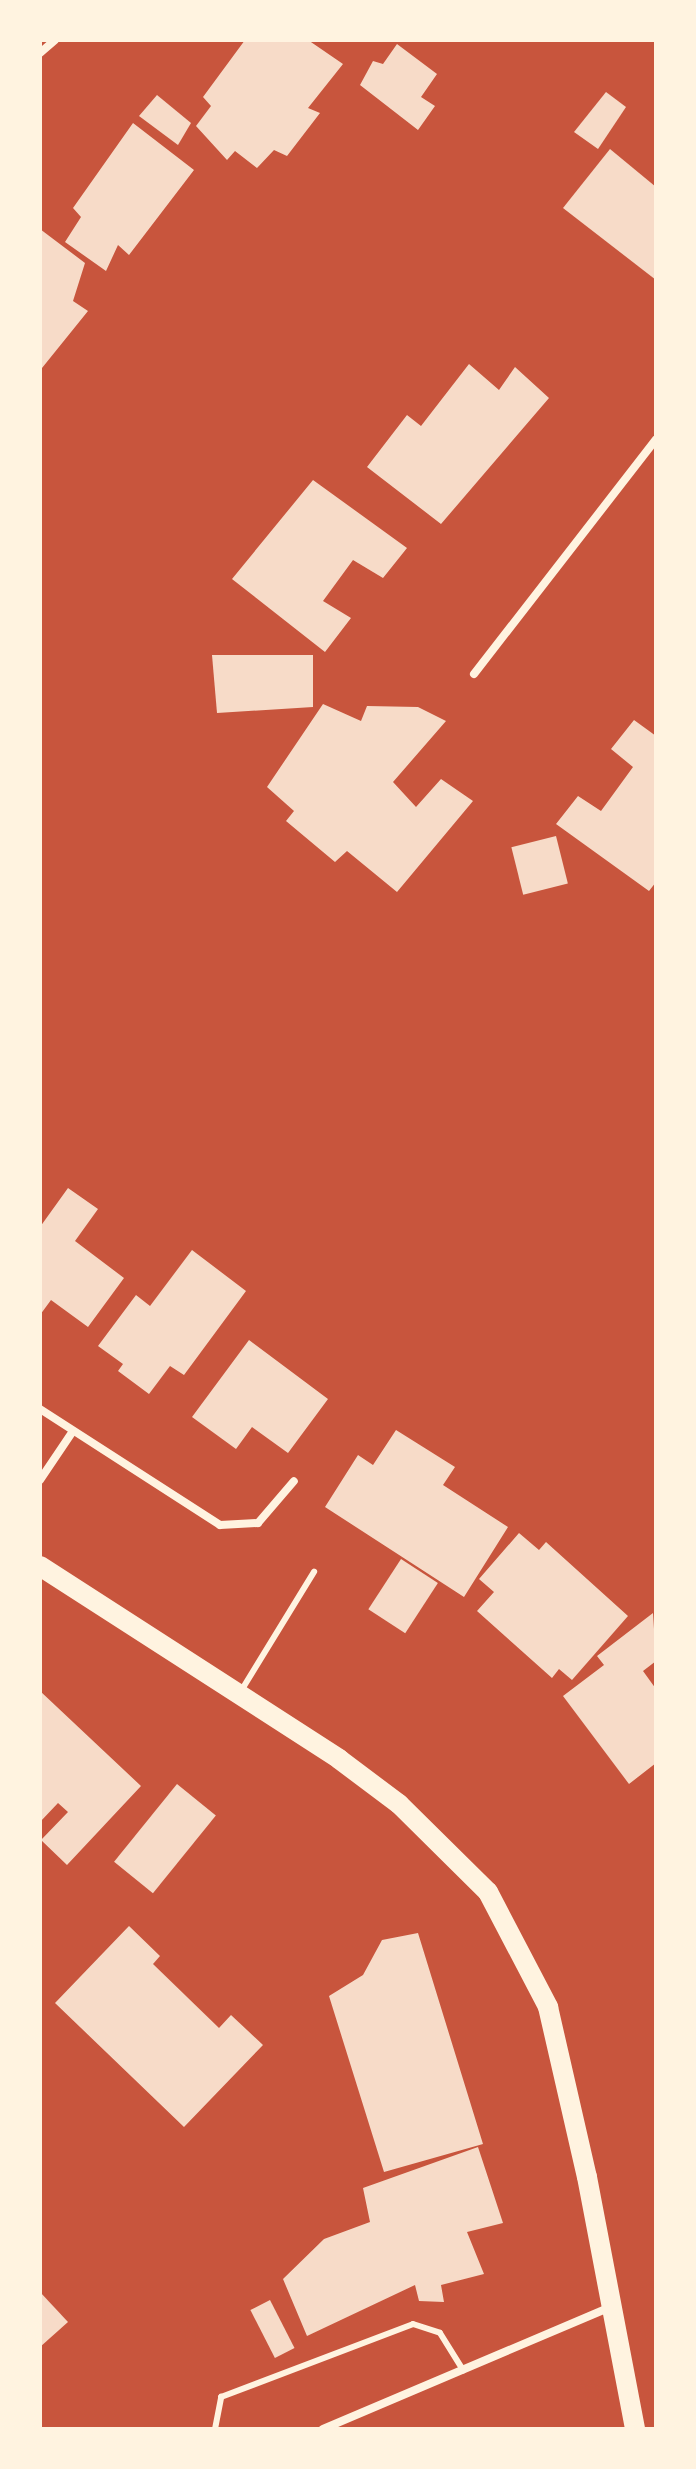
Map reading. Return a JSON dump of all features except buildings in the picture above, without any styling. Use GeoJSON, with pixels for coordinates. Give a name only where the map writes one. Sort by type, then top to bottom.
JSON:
{"type":"FeatureCollection","features":[{"type":"Feature","properties":{"kind":"main road"},"geometry":{"type":"LineString","coordinates":[[40,1566],[239,1694],[399,1804],[488,1892],[548,2007],[635,2429]]}},
{"type":"Feature","properties":{"kind":"street"},"geometry":{"type":"LineString","coordinates":[[40,53],[55,40]]}},
{"type":"Feature","properties":{"kind":"street"},"geometry":{"type":"LineString","coordinates":[[474,674],[656,439]]}},
{"type":"Feature","properties":{"kind":"street"},"geometry":{"type":"LineString","coordinates":[[40,1409],[220,1525],[258,1523],[294,1481]]}},
{"type":"Feature","properties":{"kind":"street"},"geometry":{"type":"LineString","coordinates":[[40,1480],[73,1431]]}},
{"type":"Feature","properties":{"kind":"street"},"geometry":{"type":"LineString","coordinates":[[323,2429],[612,2306]]}},
{"type":"Feature","properties":{"kind":"lane"},"geometry":{"type":"LineString","coordinates":[[239,1694],[314,1572]]}},
{"type":"Feature","properties":{"kind":"lane"},"geometry":{"type":"LineString","coordinates":[[215,2429],[221,2397],[413,2324],[440,2333],[463,2370]]}}]}
